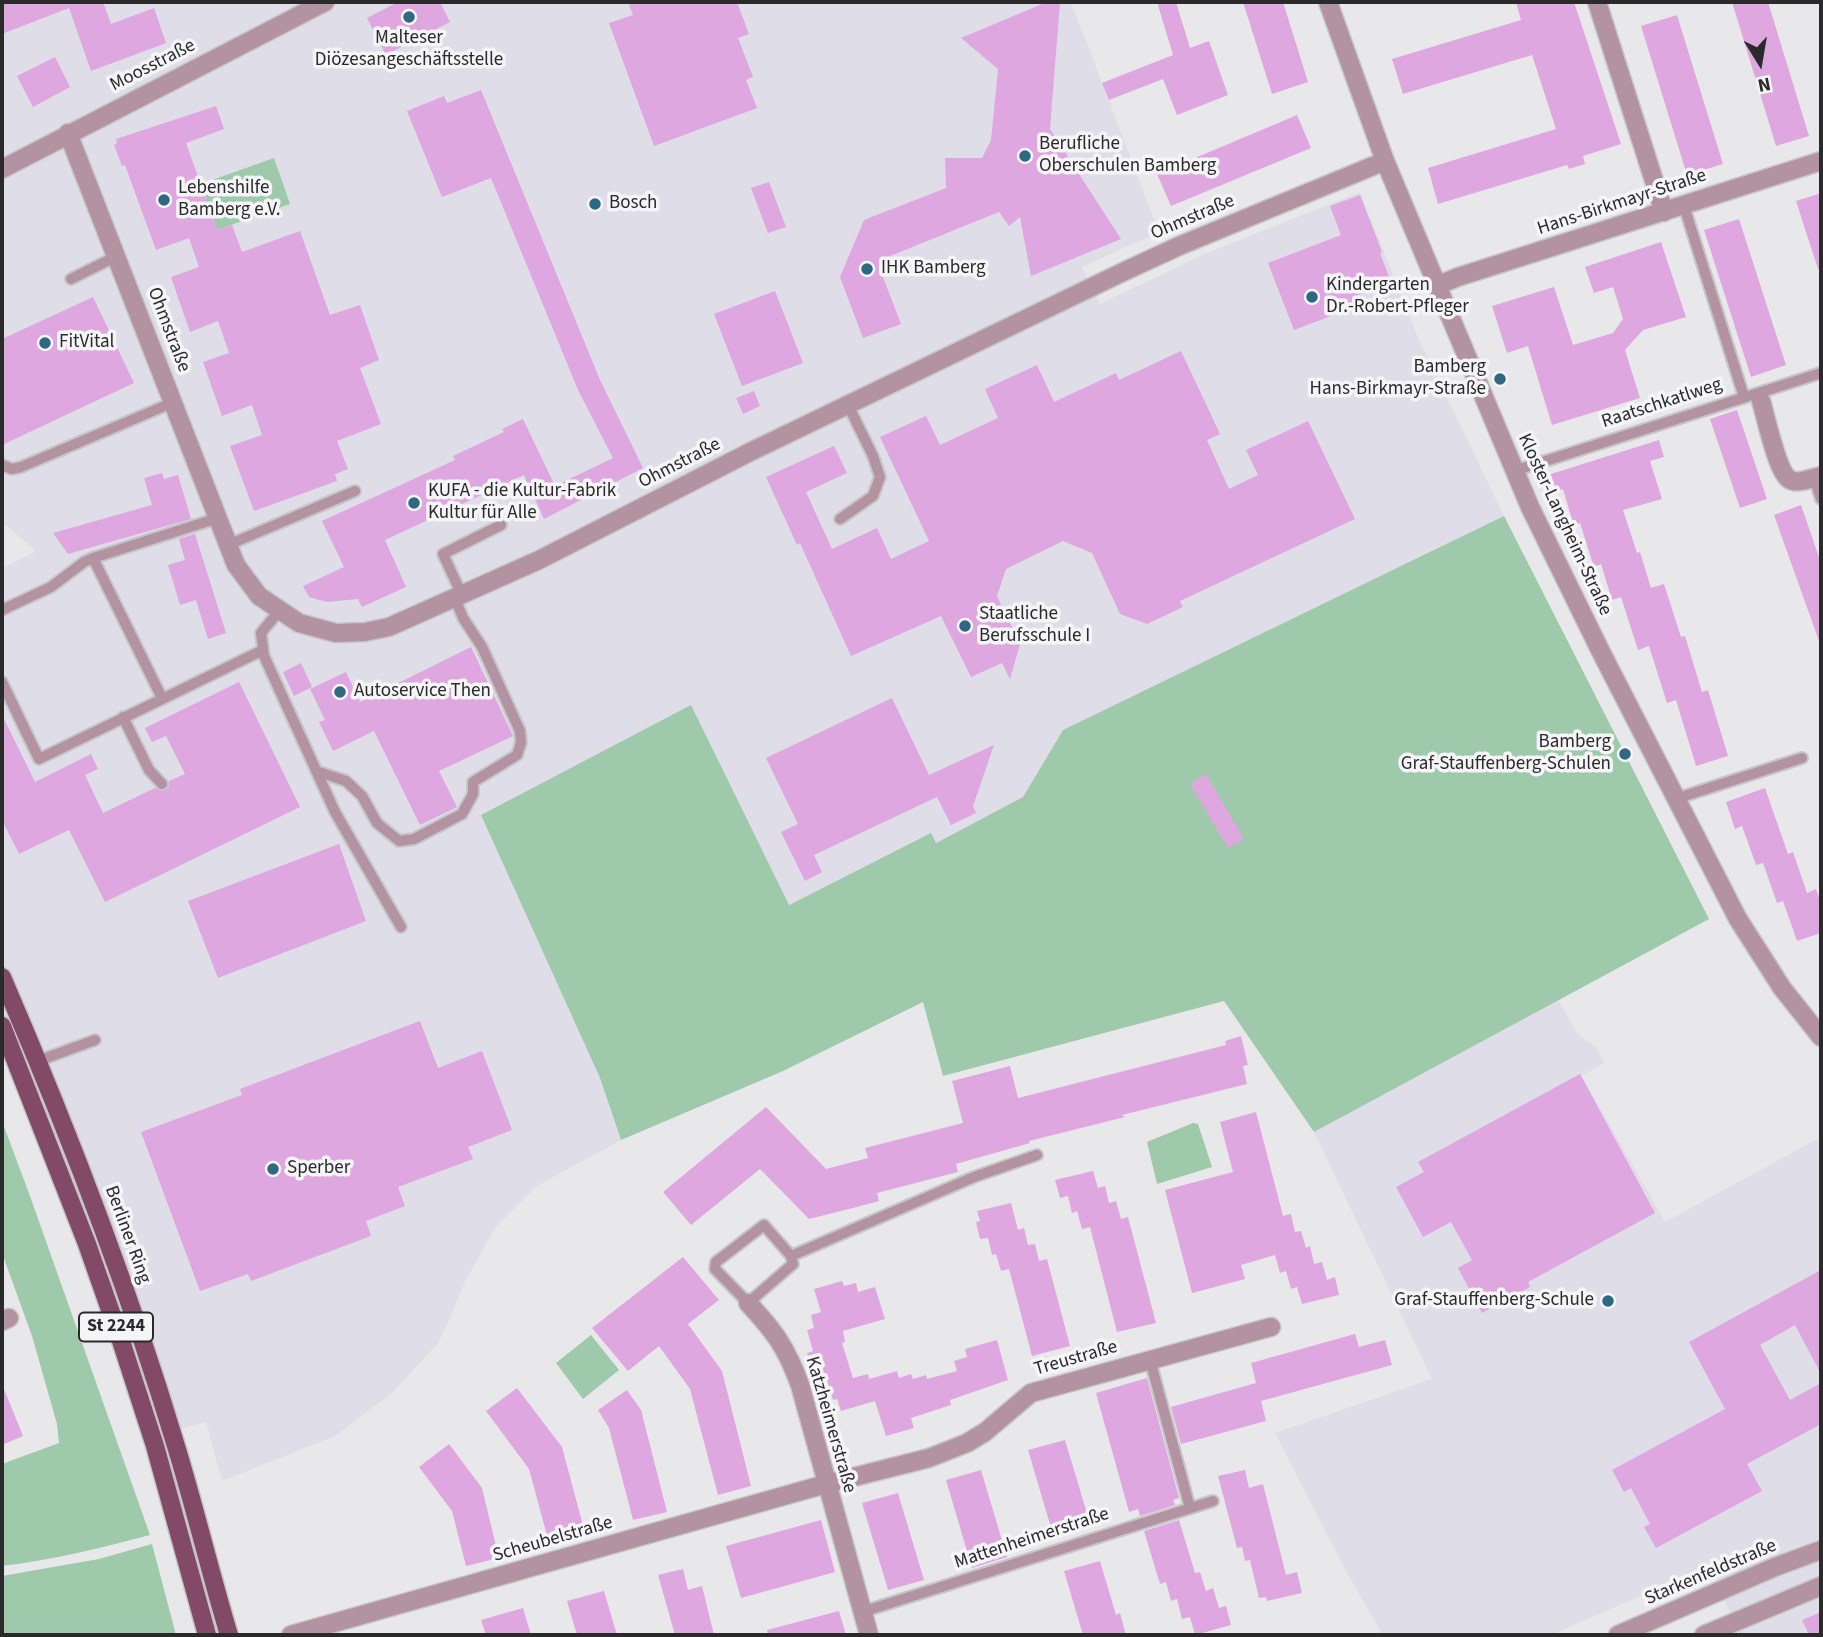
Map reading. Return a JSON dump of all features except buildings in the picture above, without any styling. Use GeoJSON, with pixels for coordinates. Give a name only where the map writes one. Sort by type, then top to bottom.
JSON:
{"type":"FeatureCollection","features":[{"type":"Feature","properties":{"kind":"main road","name":"Berliner Ring"},"geometry":{"type":"LineString","coordinates":[[2,977],[38,1061],[122,1280],[177,1447],[229,1635]]}},
{"type":"Feature","properties":{"kind":"main road","name":"St 2244"},"geometry":{"type":"LineString","coordinates":[[2,1026],[73,1208],[125,1354],[155,1446],[207,1635]]}},
{"type":"Feature","properties":{"kind":"street","name":"Moosstraße"},"geometry":{"type":"LineString","coordinates":[[2,169],[68,132],[325,2]]}},
{"type":"Feature","properties":{"kind":"street","name":"Kloster-Langheim-Straße"},"geometry":{"type":"LineString","coordinates":[[1328,2],[1385,161],[1514,471],[1601,652],[1738,919],[1782,988],[1821,1037]]}},
{"type":"Feature","properties":{"kind":"street"},"geometry":{"type":"LineString","coordinates":[[1597,2],[1664,212]]}},
{"type":"Feature","properties":{"kind":"street","name":"Ohmstraße"},"geometry":{"type":"LineString","coordinates":[[68,132],[236,565],[259,596],[299,623],[322,631],[350,633],[388,627],[539,561],[750,452],[1179,246],[1385,161]]}},
{"type":"Feature","properties":{"kind":"street","name":"Hans-Birkmayr-Straße"},"geometry":{"type":"LineString","coordinates":[[1436,286],[1821,161]]}},
{"type":"Feature","properties":{"kind":"street"},"geometry":{"type":"LineString","coordinates":[[1754,397],[1781,469],[1788,479],[1797,482],[1818,477]]}},
{"type":"Feature","properties":{"kind":"street","name":"Katzheimerstraße"},"geometry":{"type":"LineString","coordinates":[[748,1303],[781,1340],[790,1357],[869,1635]]}},
{"type":"Feature","properties":{"kind":"street","name":"Treustraße"},"geometry":{"type":"LineString","coordinates":[[826,1484],[929,1458],[976,1437],[1031,1393],[1271,1327]]}},
{"type":"Feature","properties":{"kind":"street","name":"Scheubelstraße"},"geometry":{"type":"LineString","coordinates":[[291,1635],[826,1484]]}},
{"type":"Feature","properties":{"kind":"street","name":"Starkenfeldstraße"},"geometry":{"type":"LineString","coordinates":[[1618,1635],[1821,1550]]}},
{"type":"Feature","properties":{"kind":"street"},"geometry":{"type":"LineString","coordinates":[[1704,1635],[1821,1586]]}},
{"type":"Feature","properties":{"kind":"lane"},"geometry":{"type":"LineString","coordinates":[[1684,206],[1754,397]]}},
{"type":"Feature","properties":{"kind":"lane"},"geometry":{"type":"LineString","coordinates":[[71,279],[117,256]]}},
{"type":"Feature","properties":{"kind":"lane","name":"Raatschkatlweg"},"geometry":{"type":"LineString","coordinates":[[1514,471],[1754,397],[1821,373]]}},
{"type":"Feature","properties":{"kind":"lane"},"geometry":{"type":"LineString","coordinates":[[2,465],[12,469],[21,467],[174,402]]}},
{"type":"Feature","properties":{"kind":"lane"},"geometry":{"type":"LineString","coordinates":[[840,519],[873,496],[880,477],[873,456],[848,405]]}},
{"type":"Feature","properties":{"kind":"lane"},"geometry":{"type":"LineString","coordinates":[[1818,477],[1821,499]]}},
{"type":"Feature","properties":{"kind":"lane"},"geometry":{"type":"LineString","coordinates":[[228,545],[355,491]]}},
{"type":"Feature","properties":{"kind":"lane"},"geometry":{"type":"LineString","coordinates":[[2,610],[51,587],[93,558],[218,518]]}},
{"type":"Feature","properties":{"kind":"lane"},"geometry":{"type":"LineString","coordinates":[[316,771],[346,781],[362,796],[377,823],[398,841],[415,839],[462,814],[473,794],[473,782],[517,755],[521,743],[520,731],[482,648],[463,618],[443,554],[501,525]]}},
{"type":"Feature","properties":{"kind":"lane"},"geometry":{"type":"LineString","coordinates":[[93,558],[157,692]]}},
{"type":"Feature","properties":{"kind":"lane"},"geometry":{"type":"LineString","coordinates":[[279,611],[261,633],[264,656],[335,812],[401,927]]}},
{"type":"Feature","properties":{"kind":"lane"},"geometry":{"type":"LineString","coordinates":[[2,682],[39,759],[123,718],[157,692],[177,691],[263,650]]}},
{"type":"Feature","properties":{"kind":"lane"},"geometry":{"type":"LineString","coordinates":[[123,718],[149,770],[162,785]]}},
{"type":"Feature","properties":{"kind":"lane"},"geometry":{"type":"LineString","coordinates":[[1675,799],[1802,758]]}},
{"type":"Feature","properties":{"kind":"lane"},"geometry":{"type":"LineString","coordinates":[[38,1061],[95,1040]]}},
{"type":"Feature","properties":{"kind":"lane"},"geometry":{"type":"LineString","coordinates":[[791,1256],[974,1177],[1037,1155]]}},
{"type":"Feature","properties":{"kind":"lane"},"geometry":{"type":"LineString","coordinates":[[764,1225],[791,1256],[793,1264],[748,1303],[715,1269],[716,1262],[764,1225]]}},
{"type":"Feature","properties":{"kind":"lane"},"geometry":{"type":"LineString","coordinates":[[1150,1360],[1189,1508]]}},
{"type":"Feature","properties":{"kind":"lane","name":"Mattenheimerstraße"},"geometry":{"type":"LineString","coordinates":[[862,1612],[1213,1501]]}},
{"type":"Feature","properties":{"kind":"shaded area"},"geometry":{"type":"Polygon","coordinates":[[[2,2],[1071,2],[1159,232],[1082,267],[1100,304],[1202,255],[1360,192],[1419,340],[1504,516],[1063,730],[1023,797],[935,843],[930,834],[788,905],[691,706],[481,815],[600,1078],[621,1140],[537,1186],[494,1229],[466,1280],[439,1342],[392,1393],[335,1436],[222,1481],[206,1422],[147,1438],[2,1045],[2,568],[36,551],[2,522],[2,2]]]}},
{"type":"Feature","properties":{"kind":"shaded area","name":"Graf-Stauffenberg-Schule"},"geometry":{"type":"Polygon","coordinates":[[[1558,1000],[1578,1034],[1596,1047],[1604,1063],[1582,1076],[1665,1222],[1821,1137],[1821,1635],[1740,1635],[1709,1566],[1551,1635],[1383,1635],[1349,1577],[1275,1433],[1432,1379],[1314,1132],[1558,1000]]]}},
{"type":"Feature","properties":{"kind":"green space"},"geometry":{"type":"Polygon","coordinates":[[[274,158],[290,204],[217,230],[201,184],[274,158]]]}},
{"type":"Feature","properties":{"kind":"green space"},"geometry":{"type":"Polygon","coordinates":[[[1504,516],[1709,919],[1314,1132],[1224,1001],[943,1076],[923,1002],[783,1071],[621,1140],[600,1078],[481,815],[691,705],[789,905],[931,833],[936,843],[1023,797],[1063,730],[1504,516]]]}},
{"type":"Feature","properties":{"kind":"green space"},"geometry":{"type":"Polygon","coordinates":[[[2,1121],[150,1535],[76,1553],[2,1566],[2,1464],[59,1443],[57,1424],[32,1336],[2,1253],[2,1121]]]}},
{"type":"Feature","properties":{"kind":"green space"},"geometry":{"type":"Polygon","coordinates":[[[1193,1123],[1198,1124],[1212,1167],[1157,1184],[1147,1142],[1193,1123]]]}},
{"type":"Feature","properties":{"kind":"green space"},"geometry":{"type":"Polygon","coordinates":[[[591,1335],[619,1370],[583,1399],[556,1363],[591,1335]]]}},
{"type":"Feature","properties":{"kind":"green space"},"geometry":{"type":"Polygon","coordinates":[[[152,1544],[176,1635],[2,1635],[2,1576],[99,1559],[152,1544]]]}},
{"type":"Feature","properties":{"kind":"place","name":"Malteser Diözesangeschäftsstelle"},"geometry":{"type":"Point","coordinates":[409,17]}},
{"type":"Feature","properties":{"kind":"place","name":"Berufliche Oberschulen Bamberg"},"geometry":{"type":"Point","coordinates":[1025,156]}},
{"type":"Feature","properties":{"kind":"place","name":"Lebenshilfe Bamberg e.V."},"geometry":{"type":"Point","coordinates":[164,200]}},
{"type":"Feature","properties":{"kind":"place","name":"Bosch"},"geometry":{"type":"Point","coordinates":[595,204]}},
{"type":"Feature","properties":{"kind":"place","name":"IHK Bamberg"},"geometry":{"type":"Point","coordinates":[867,269]}},
{"type":"Feature","properties":{"kind":"place","name":"Kindergarten Dr.-Robert-Pfleger"},"geometry":{"type":"Point","coordinates":[1312,297]}},
{"type":"Feature","properties":{"kind":"place","name":"FitVital"},"geometry":{"type":"Point","coordinates":[45,343]}},
{"type":"Feature","properties":{"kind":"place","name":"Bamberg Hans-Birkmayr-Straße"},"geometry":{"type":"Point","coordinates":[1500,379]}},
{"type":"Feature","properties":{"kind":"place","name":"KUFA - die Kultur-Fabrik Kultur für Alle"},"geometry":{"type":"Point","coordinates":[414,503]}},
{"type":"Feature","properties":{"kind":"place","name":"Staatliche Berufsschule I"},"geometry":{"type":"Point","coordinates":[965,626]}},
{"type":"Feature","properties":{"kind":"place","name":"Autoservice Then"},"geometry":{"type":"Point","coordinates":[340,692]}},
{"type":"Feature","properties":{"kind":"place","name":"Bamberg Graf-Stauffenberg-Schulen"},"geometry":{"type":"Point","coordinates":[1625,754]}},
{"type":"Feature","properties":{"kind":"place","name":"Sperber"},"geometry":{"type":"Point","coordinates":[273,1169]}},
{"type":"Feature","properties":{"kind":"place","name":"Graf-Stauffenberg-Schule"},"geometry":{"type":"Point","coordinates":[1608,1301]}}]}
